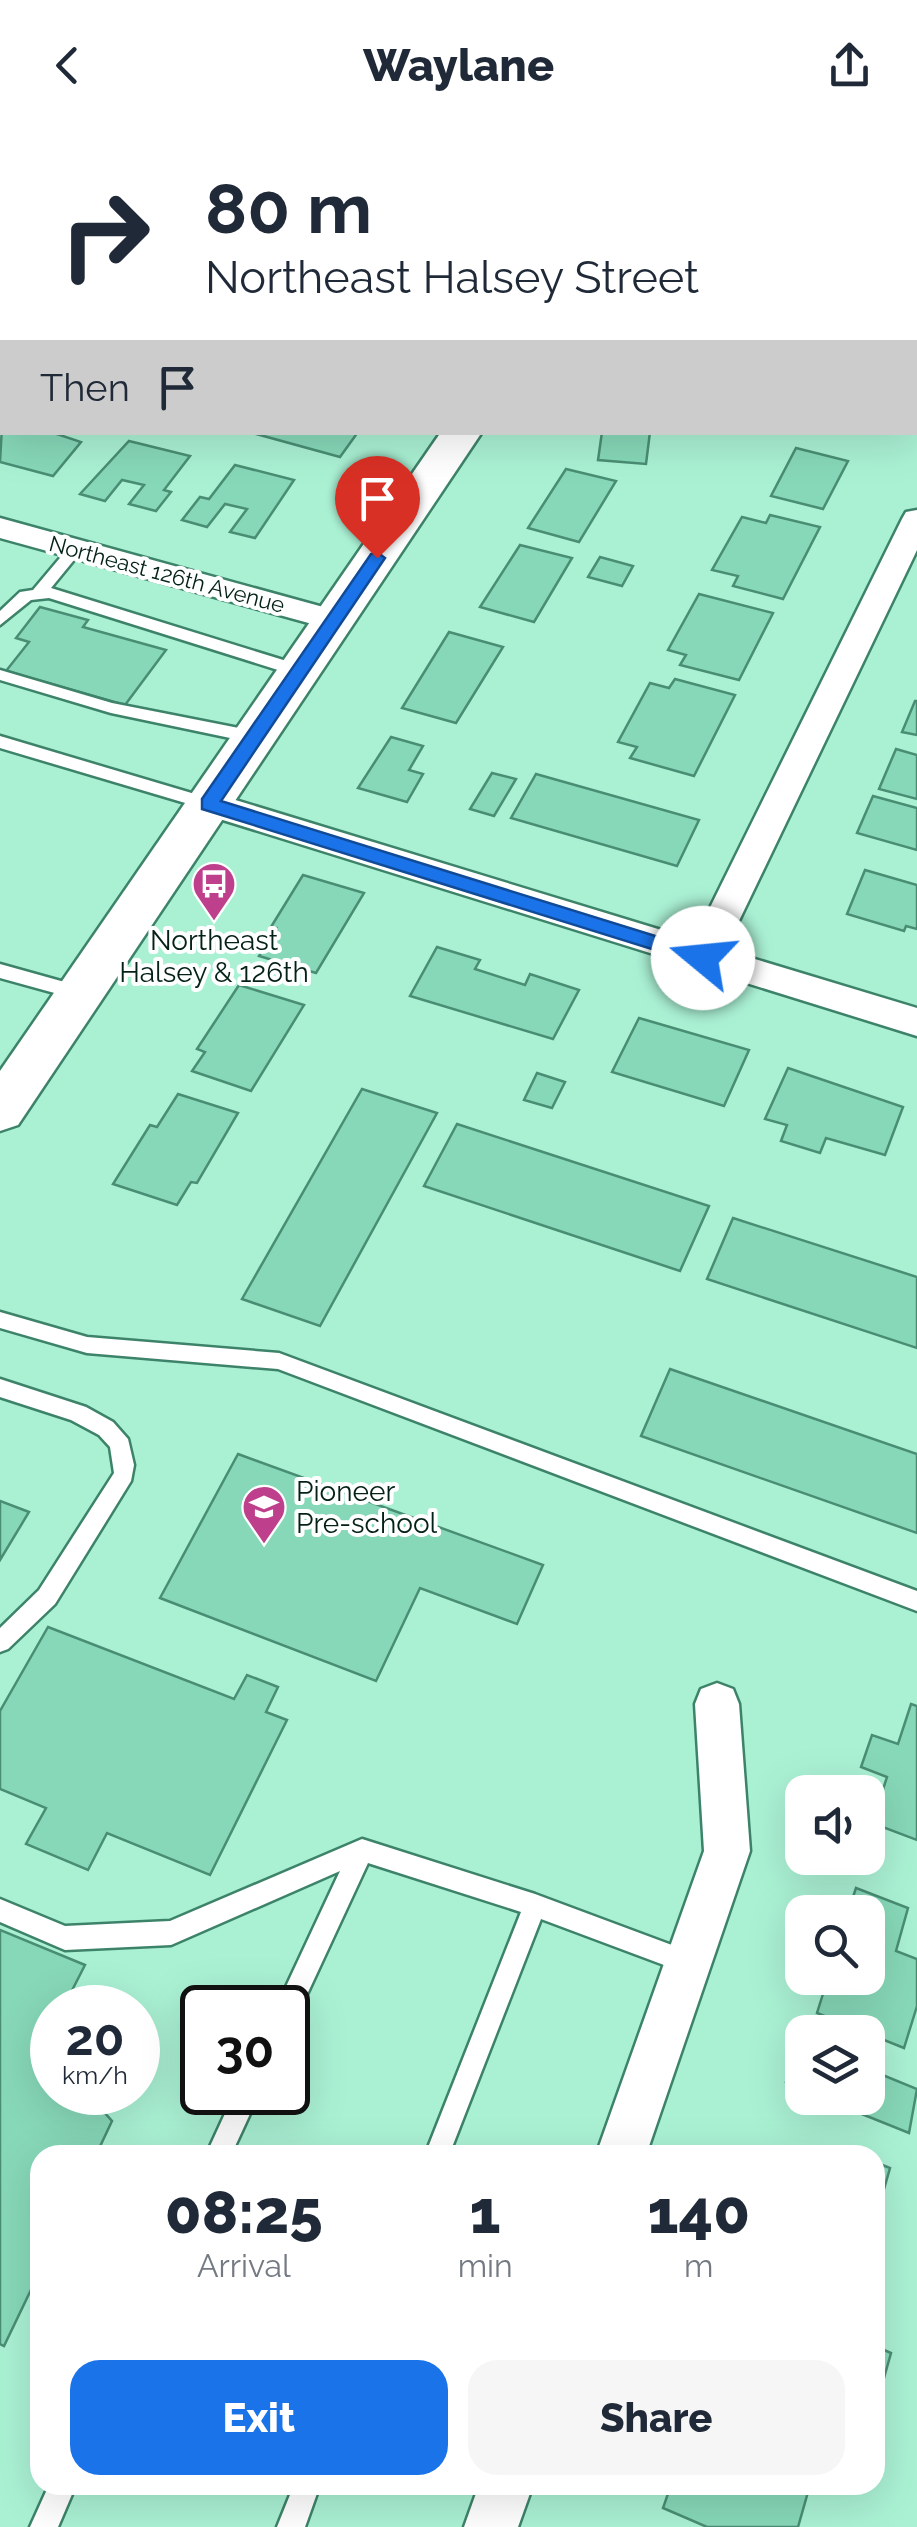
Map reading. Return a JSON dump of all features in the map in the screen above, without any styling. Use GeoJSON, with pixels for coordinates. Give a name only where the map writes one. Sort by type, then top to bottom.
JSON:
{"type":"FeatureCollection","features":[{"type":"Feature","properties":{"kind":"main road"},"geometry":{"type":"LineString","coordinates":[[0,1112],[460,435]]}},
{"type":"Feature","properties":{"kind":"street"},"geometry":{"type":"LineString","coordinates":[[703,958],[917,519]]}},
{"type":"Feature","properties":{"kind":"street","name":"Northeast 126th Avenue"},"geometry":{"type":"LineString","coordinates":[[0,528],[334,620]]}},
{"type":"Feature","properties":{"kind":"street"},"geometry":{"type":"LineString","coordinates":[[208,804],[917,1022]]}},
{"type":"Feature","properties":{"kind":"street"},"geometry":{"type":"LineString","coordinates":[[624,2145],[727,1851],[717,1704]]}},
{"type":"Feature","properties":{"kind":"street"},"geometry":{"type":"LineString","coordinates":[[492,2527],[503,2495]]}},
{"type":"Feature","properties":{"kind":"lane"},"geometry":{"type":"LineString","coordinates":[[38,593],[75,549]]}},
{"type":"Feature","properties":{"kind":"lane"},"geometry":{"type":"LineString","coordinates":[[0,620],[26,596],[38,593],[67,598],[133,622],[300,670]]}},
{"type":"Feature","properties":{"kind":"lane"},"geometry":{"type":"LineString","coordinates":[[0,676],[111,708],[254,736]]}},
{"type":"Feature","properties":{"kind":"lane"},"geometry":{"type":"LineString","coordinates":[[0,742],[208,804]]}},
{"type":"Feature","properties":{"kind":"lane"},"geometry":{"type":"LineString","coordinates":[[0,970],[80,994]]}},
{"type":"Feature","properties":{"kind":"lane"},"geometry":{"type":"LineString","coordinates":[[0,1320],[87,1345],[279,1362],[917,1601]]}},
{"type":"Feature","properties":{"kind":"lane"},"geometry":{"type":"LineString","coordinates":[[0,1388],[97,1422],[115,1437],[124,1454],[124,1475],[48,1597],[0,1642]]}},
{"type":"Feature","properties":{"kind":"lane"},"geometry":{"type":"LineString","coordinates":[[0,1910],[65,1938],[171,1933],[362,1850],[535,1905],[688,1962]]}},
{"type":"Feature","properties":{"kind":"lane"},"geometry":{"type":"LineString","coordinates":[[299,1985],[362,1850]]}},
{"type":"Feature","properties":{"kind":"lane"},"geometry":{"type":"LineString","coordinates":[[441,2145],[535,1905]]}},
{"type":"Feature","properties":{"kind":"lane"},"geometry":{"type":"LineString","coordinates":[[223,2145],[237,2115]]}},
{"type":"Feature","properties":{"kind":"lane"},"geometry":{"type":"LineString","coordinates":[[44,2527],[59,2495]]}},
{"type":"Feature","properties":{"kind":"lane"},"geometry":{"type":"LineString","coordinates":[[291,2527],[304,2495]]}},
{"type":"Feature","properties":{"kind":"building"},"geometry":{"type":"Polygon","coordinates":[[[2,435],[60,435],[81,442],[53,476],[0,462],[2,435]]]}},
{"type":"Feature","properties":{"kind":"building"},"geometry":{"type":"Polygon","coordinates":[[[260,435],[356,435],[340,457],[260,435]]]}},
{"type":"Feature","properties":{"kind":"building"},"geometry":{"type":"Polygon","coordinates":[[[602,435],[650,435],[646,464],[598,460],[602,435]]]}},
{"type":"Feature","properties":{"kind":"building"},"geometry":{"type":"Polygon","coordinates":[[[129,441],[190,456],[164,490],[171,492],[156,511],[129,504],[144,485],[122,480],[105,501],[80,494],[129,441]]]}},
{"type":"Feature","properties":{"kind":"building"},"geometry":{"type":"Polygon","coordinates":[[[796,448],[848,461],[823,509],[771,496],[796,448]]]}},
{"type":"Feature","properties":{"kind":"building"},"geometry":{"type":"Polygon","coordinates":[[[235,465],[294,480],[255,538],[230,532],[247,509],[225,504],[207,527],[182,520],[200,497],[209,499],[235,465]]]}},
{"type":"Feature","properties":{"kind":"building"},"geometry":{"type":"Polygon","coordinates":[[[566,469],[616,481],[579,542],[528,528],[566,469]]]}},
{"type":"Feature","properties":{"kind":"building"},"geometry":{"type":"Polygon","coordinates":[[[770,515],[820,527],[783,599],[733,586],[738,576],[712,570],[742,517],[766,523],[770,515]]]}},
{"type":"Feature","properties":{"kind":"building"},"geometry":{"type":"Polygon","coordinates":[[[520,545],[572,558],[534,622],[480,607],[520,545]]]}},
{"type":"Feature","properties":{"kind":"building"},"geometry":{"type":"Polygon","coordinates":[[[600,557],[633,566],[622,586],[588,577],[600,557]]]}},
{"type":"Feature","properties":{"kind":"building"},"geometry":{"type":"Polygon","coordinates":[[[699,594],[773,613],[739,680],[680,665],[686,655],[668,650],[699,594]]]}},
{"type":"Feature","properties":{"kind":"building"},"geometry":{"type":"Polygon","coordinates":[[[40,607],[88,620],[83,627],[166,650],[125,705],[6,671],[29,642],[16,638],[40,607]]]}},
{"type":"Feature","properties":{"kind":"building"},"geometry":{"type":"Polygon","coordinates":[[[449,632],[503,647],[456,723],[402,708],[449,632]]]}},
{"type":"Feature","properties":{"kind":"building"},"geometry":{"type":"Polygon","coordinates":[[[675,679],[735,695],[694,776],[630,758],[637,747],[618,742],[650,683],[669,688],[675,679]]]}},
{"type":"Feature","properties":{"kind":"building"},"geometry":{"type":"Polygon","coordinates":[[[917,701],[917,735],[902,732],[917,701]]]}},
{"type":"Feature","properties":{"kind":"building"},"geometry":{"type":"Polygon","coordinates":[[[391,737],[423,746],[409,770],[423,774],[407,802],[358,788],[391,737]]]}},
{"type":"Feature","properties":{"kind":"building"},"geometry":{"type":"Polygon","coordinates":[[[896,749],[917,755],[917,799],[879,789],[896,749]]]}},
{"type":"Feature","properties":{"kind":"building"},"geometry":{"type":"Polygon","coordinates":[[[492,773],[516,779],[494,816],[470,809],[492,773]]]}},
{"type":"Feature","properties":{"kind":"building"},"geometry":{"type":"Polygon","coordinates":[[[536,774],[699,820],[677,866],[511,818],[536,774]]]}},
{"type":"Feature","properties":{"kind":"building"},"geometry":{"type":"Polygon","coordinates":[[[873,796],[917,808],[917,850],[857,833],[873,796]]]}},
{"type":"Feature","properties":{"kind":"building"},"geometry":{"type":"Polygon","coordinates":[[[865,870],[917,885],[917,929],[906,926],[904,931],[847,914],[865,870]]]}},
{"type":"Feature","properties":{"kind":"building"},"geometry":{"type":"Polygon","coordinates":[[[303,875],[364,893],[316,973],[259,956],[276,928],[271,927],[303,875]]]}},
{"type":"Feature","properties":{"kind":"building"},"geometry":{"type":"Polygon","coordinates":[[[437,947],[480,960],[475,969],[525,985],[530,974],[579,990],[553,1039],[410,996],[437,947]]]}},
{"type":"Feature","properties":{"kind":"building"},"geometry":{"type":"Polygon","coordinates":[[[239,985],[304,1005],[251,1091],[192,1071],[205,1052],[197,1049],[239,985]]]}},
{"type":"Feature","properties":{"kind":"building"},"geometry":{"type":"Polygon","coordinates":[[[639,1018],[749,1050],[724,1106],[612,1072],[639,1018]]]}},
{"type":"Feature","properties":{"kind":"building"},"geometry":{"type":"Polygon","coordinates":[[[788,1068],[903,1107],[885,1155],[826,1138],[820,1153],[781,1141],[787,1125],[765,1119],[788,1068]]]}},
{"type":"Feature","properties":{"kind":"building"},"geometry":{"type":"Polygon","coordinates":[[[537,1073],[565,1082],[552,1108],[524,1100],[537,1073]]]}},
{"type":"Feature","properties":{"kind":"building"},"geometry":{"type":"Polygon","coordinates":[[[362,1089],[437,1113],[320,1326],[242,1299],[362,1089]]]}},
{"type":"Feature","properties":{"kind":"building"},"geometry":{"type":"Polygon","coordinates":[[[178,1094],[238,1113],[197,1183],[191,1182],[177,1205],[113,1184],[150,1125],[157,1127],[178,1094]]]}},
{"type":"Feature","properties":{"kind":"building"},"geometry":{"type":"Polygon","coordinates":[[[457,1124],[709,1206],[680,1271],[424,1186],[457,1124]]]}},
{"type":"Feature","properties":{"kind":"building"},"geometry":{"type":"Polygon","coordinates":[[[733,1218],[917,1277],[917,1348],[707,1279],[733,1218]]]}},
{"type":"Feature","properties":{"kind":"building"},"geometry":{"type":"Polygon","coordinates":[[[670,1369],[917,1454],[917,1533],[641,1436],[670,1369]]]}},
{"type":"Feature","properties":{"kind":"building"},"geometry":{"type":"Polygon","coordinates":[[[238,1454],[543,1565],[517,1624],[420,1588],[376,1681],[160,1598],[238,1454]]]}},
{"type":"Feature","properties":{"kind":"building"},"geometry":{"type":"Polygon","coordinates":[[[0,1501],[29,1512],[0,1560],[0,1501]]]}},
{"type":"Feature","properties":{"kind":"building"},"geometry":{"type":"Polygon","coordinates":[[[48,1627],[234,1699],[247,1675],[278,1687],[266,1712],[287,1720],[210,1875],[107,1833],[88,1870],[26,1844],[46,1808],[0,1789],[0,1711],[48,1627]]]}},
{"type":"Feature","properties":{"kind":"building"},"geometry":{"type":"Polygon","coordinates":[[[911,1704],[917,1706],[917,1840],[885,1828],[887,1777],[861,1767],[872,1735],[898,1744],[911,1704]]]}},
{"type":"Feature","properties":{"kind":"building"},"geometry":{"type":"Polygon","coordinates":[[[856,1888],[874,1895],[854,1895],[856,1888]]]}},
{"type":"Feature","properties":{"kind":"building"},"geometry":{"type":"Polygon","coordinates":[[[885,1899],[908,1908],[896,1951],[917,1959],[917,2006],[904,2048],[885,2040],[885,2015],[817,2013],[823,1995],[885,1995],[885,1899]]]}},
{"type":"Feature","properties":{"kind":"building"},"geometry":{"type":"Polygon","coordinates":[[[0,1930],[85,1965],[75,1985],[30,1985],[30,2115],[107,2115],[112,2121],[101,2145],[30,2145],[30,2292],[4,2346],[0,2344],[0,1930]]]}},
{"type":"Feature","properties":{"kind":"building"},"geometry":{"type":"Polygon","coordinates":[[[885,2076],[917,2089],[909,2133],[864,2115],[885,2115],[885,2076]]]}},
{"type":"Feature","properties":{"kind":"building"},"geometry":{"type":"Polygon","coordinates":[[[885,2350],[891,2353],[885,2374],[885,2350]]]}},
{"type":"Feature","properties":{"kind":"building"},"geometry":{"type":"Polygon","coordinates":[[[668,2495],[807,2495],[798,2527],[707,2527],[663,2508],[668,2495]]]}},
{"type":"Feature","properties":{"kind":"place","name":"Northeast Halsey & 126th"},"geometry":{"type":"Point","coordinates":[214,922]}},
{"type":"Feature","properties":{"kind":"place","name":"Pioneer Pre-school"},"geometry":{"type":"Point","coordinates":[264,1545]}},
{"type":"Feature","properties":{"kind":"route"},"geometry":{"type":"LineString","coordinates":[[377,558],[208,804],[703,958]]}}]}
